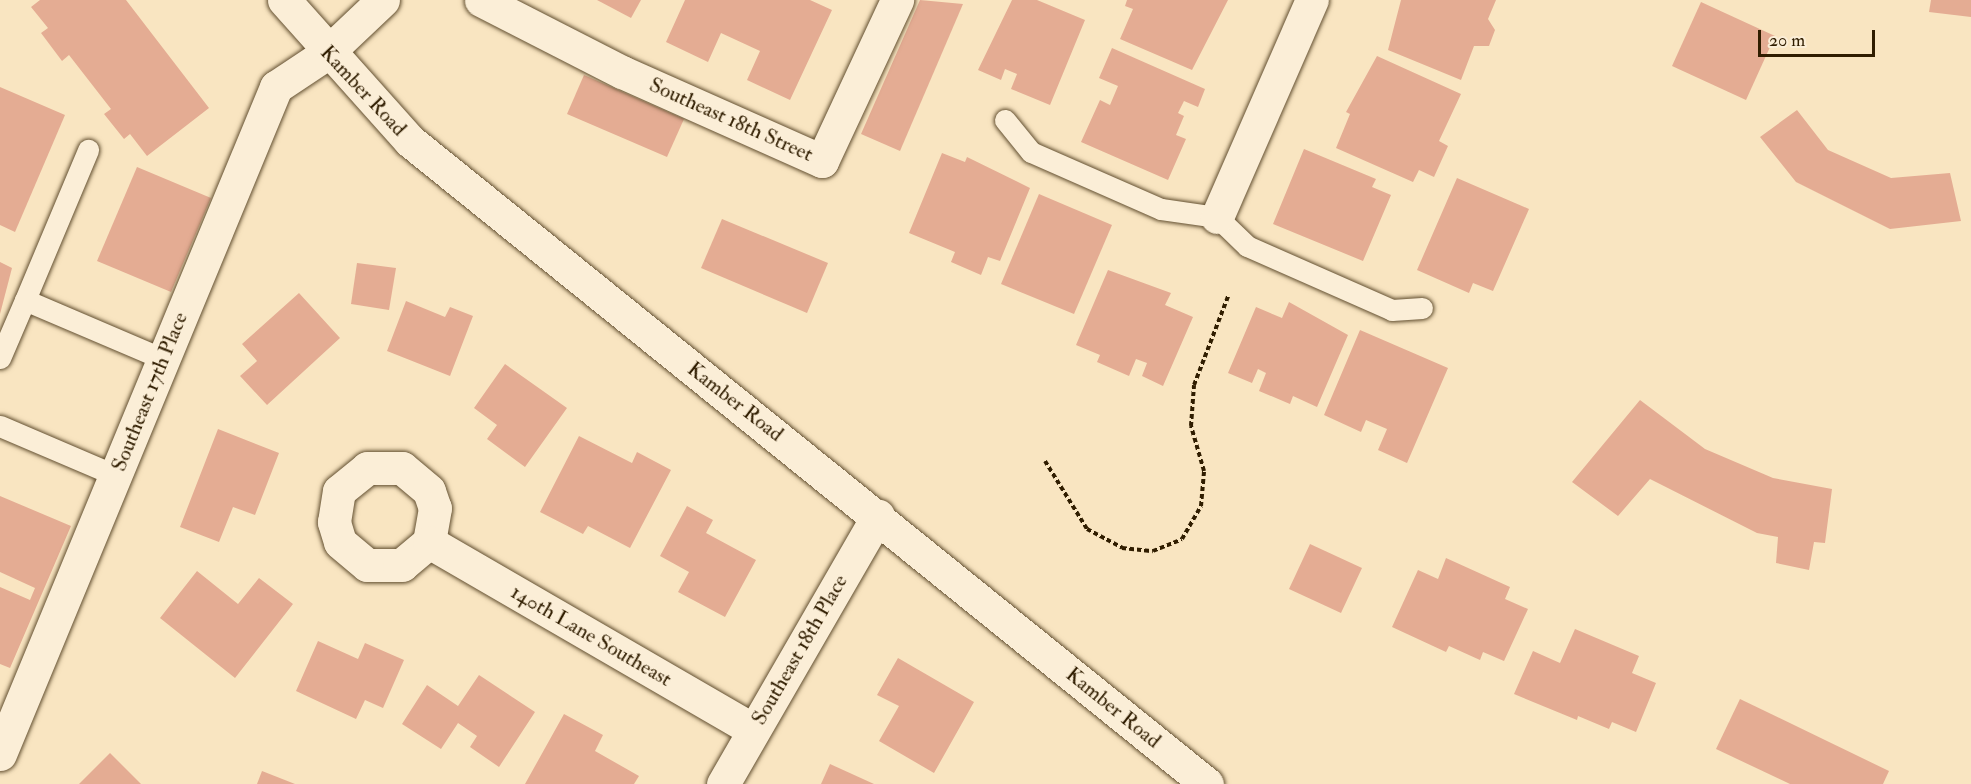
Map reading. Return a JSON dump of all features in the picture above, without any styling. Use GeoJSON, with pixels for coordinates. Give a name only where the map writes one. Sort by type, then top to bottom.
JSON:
{"type":"FeatureCollection","features":[{"type":"Feature","properties":{"kind":"street","name":"Kamber Road"},"geometry":{"type":"LineString","coordinates":[[284,0],[327,52],[410,141],[878,516],[1207,784]]}},
{"type":"Feature","properties":{"kind":"street","name":"Southeast 17th Place"},"geometry":{"type":"LineString","coordinates":[[4,733],[115,475],[276,87],[327,52],[383,0]]}},
{"type":"Feature","properties":{"kind":"street","name":"Southeast 18th Street"},"geometry":{"type":"LineString","coordinates":[[482,0],[622,72],[822,160],[897,0]]}},
{"type":"Feature","properties":{"kind":"street"},"geometry":{"type":"LineString","coordinates":[[1217,217],[1312,0]]}},
{"type":"Feature","properties":{"kind":"street","name":"Southeast 18th Place"},"geometry":{"type":"LineString","coordinates":[[723,784],[878,516]]}},
{"type":"Feature","properties":{"kind":"street","name":"140th Lane Southeast"},"geometry":{"type":"LineString","coordinates":[[429,542],[753,730]]}},
{"type":"Feature","properties":{"kind":"lane"},"geometry":{"type":"LineString","coordinates":[[1005,120],[1031,152],[1161,209],[1217,217],[1247,246],[1392,310],[1422,308]]}},
{"type":"Feature","properties":{"kind":"lane"},"geometry":{"type":"LineString","coordinates":[[0,358],[88,150]]}},
{"type":"Feature","properties":{"kind":"lane"},"geometry":{"type":"LineString","coordinates":[[25,300],[163,359]]}},
{"type":"Feature","properties":{"kind":"lane"},"geometry":{"type":"LineString","coordinates":[[0,426],[115,475]]}},
{"type":"Feature","properties":{"kind":"path"},"geometry":{"type":"LineString","coordinates":[[1045,461],[1088,529],[1122,548],[1153,551],[1182,539],[1201,506],[1204,471],[1191,426],[1194,385],[1229,294]]}},
{"type":"Feature","properties":{"kind":"building"},"geometry":{"type":"Polygon","coordinates":[[[40,0],[126,0],[209,108],[147,156],[130,134],[124,139],[104,114],[111,109],[69,55],[62,61],[41,33],[48,28],[31,7],[40,0]]]}},
{"type":"Feature","properties":{"kind":"building"},"geometry":{"type":"Polygon","coordinates":[[[597,0],[641,0],[631,18],[597,0]]]}},
{"type":"Feature","properties":{"kind":"building"},"geometry":{"type":"Polygon","coordinates":[[[685,0],[810,0],[832,10],[790,100],[747,80],[760,51],[721,33],[708,62],[666,42],[685,0]]]}},
{"type":"Feature","properties":{"kind":"building"},"geometry":{"type":"Polygon","coordinates":[[[920,0],[963,4],[900,151],[861,134],[920,0]]]}},
{"type":"Feature","properties":{"kind":"building"},"geometry":{"type":"Polygon","coordinates":[[[1012,0],[1037,0],[1085,20],[1050,105],[1011,89],[1017,74],[1005,69],[1001,80],[978,70],[1012,0]]]}},
{"type":"Feature","properties":{"kind":"building"},"geometry":{"type":"Polygon","coordinates":[[[1127,0],[1228,0],[1192,70],[1120,39],[1133,9],[1125,6],[1127,0]]]}},
{"type":"Feature","properties":{"kind":"building"},"geometry":{"type":"Polygon","coordinates":[[[1401,0],[1496,0],[1488,19],[1495,30],[1489,46],[1474,46],[1461,80],[1388,50],[1401,0]]]}},
{"type":"Feature","properties":{"kind":"building"},"geometry":{"type":"Polygon","coordinates":[[[1931,0],[1971,0],[1971,17],[1929,12],[1931,0]]]}},
{"type":"Feature","properties":{"kind":"building"},"geometry":{"type":"Polygon","coordinates":[[[1701,2],[1775,36],[1746,100],[1672,66],[1701,2]]]}},
{"type":"Feature","properties":{"kind":"building"},"geometry":{"type":"Polygon","coordinates":[[[1112,48],[1205,89],[1198,107],[1184,101],[1178,113],[1184,116],[1176,135],[1186,139],[1168,180],[1081,142],[1100,100],[1110,105],[1118,86],[1099,78],[1112,48]]]}},
{"type":"Feature","properties":{"kind":"building"},"geometry":{"type":"Polygon","coordinates":[[[1377,56],[1461,94],[1439,141],[1448,146],[1434,177],[1419,170],[1413,182],[1336,148],[1350,114],[1346,112],[1377,56]]]}},
{"type":"Feature","properties":{"kind":"building"},"geometry":{"type":"Polygon","coordinates":[[[584,75],[684,119],[667,157],[567,114],[584,75]]]}},
{"type":"Feature","properties":{"kind":"building"},"geometry":{"type":"Polygon","coordinates":[[[0,87],[65,115],[15,232],[0,225],[0,87]]]}},
{"type":"Feature","properties":{"kind":"building"},"geometry":{"type":"Polygon","coordinates":[[[1797,110],[1828,150],[1891,178],[1950,173],[1961,221],[1890,229],[1796,182],[1760,137],[1797,110]]]}},
{"type":"Feature","properties":{"kind":"building"},"geometry":{"type":"Polygon","coordinates":[[[1304,149],[1376,179],[1372,187],[1391,195],[1363,261],[1273,224],[1304,149]]]}},
{"type":"Feature","properties":{"kind":"building"},"geometry":{"type":"Polygon","coordinates":[[[942,153],[965,162],[967,157],[1030,188],[1000,261],[988,257],[981,275],[951,262],[955,252],[909,233],[942,153]]]}},
{"type":"Feature","properties":{"kind":"building"},"geometry":{"type":"Polygon","coordinates":[[[137,167],[211,198],[171,292],[97,261],[137,167]]]}},
{"type":"Feature","properties":{"kind":"building"},"geometry":{"type":"Polygon","coordinates":[[[1457,178],[1529,209],[1493,291],[1473,283],[1469,293],[1417,270],[1457,178]]]}},
{"type":"Feature","properties":{"kind":"building"},"geometry":{"type":"Polygon","coordinates":[[[1039,194],[1112,225],[1074,314],[1001,284],[1039,194]]]}},
{"type":"Feature","properties":{"kind":"building"},"geometry":{"type":"Polygon","coordinates":[[[722,219],[828,263],[807,313],[701,268],[722,219]]]}},
{"type":"Feature","properties":{"kind":"building"},"geometry":{"type":"Polygon","coordinates":[[[0,262],[12,268],[0,314],[0,262]]]}},
{"type":"Feature","properties":{"kind":"building"},"geometry":{"type":"Polygon","coordinates":[[[357,263],[396,268],[389,310],[351,304],[357,263]]]}},
{"type":"Feature","properties":{"kind":"building"},"geometry":{"type":"Polygon","coordinates":[[[1108,270],[1171,293],[1165,305],[1193,317],[1163,386],[1142,376],[1147,363],[1136,359],[1129,376],[1097,362],[1100,355],[1076,345],[1108,270]]]}},
{"type":"Feature","properties":{"kind":"building"},"geometry":{"type":"Polygon","coordinates":[[[299,293],[340,338],[267,405],[240,376],[257,361],[242,344],[299,293]]]}},
{"type":"Feature","properties":{"kind":"building"},"geometry":{"type":"Polygon","coordinates":[[[406,301],[445,317],[450,307],[473,316],[450,376],[387,351],[406,301]]]}},
{"type":"Feature","properties":{"kind":"building"},"geometry":{"type":"Polygon","coordinates":[[[1289,302],[1348,335],[1317,407],[1293,396],[1290,404],[1259,391],[1266,373],[1258,369],[1252,383],[1228,373],[1256,307],[1282,318],[1289,302]]]}},
{"type":"Feature","properties":{"kind":"building"},"geometry":{"type":"Polygon","coordinates":[[[1360,330],[1448,368],[1407,463],[1378,450],[1387,429],[1366,420],[1361,432],[1324,415],[1360,330]]]}},
{"type":"Feature","properties":{"kind":"building"},"geometry":{"type":"Polygon","coordinates":[[[505,364],[567,408],[525,467],[487,439],[497,425],[474,408],[505,364]]]}},
{"type":"Feature","properties":{"kind":"building"},"geometry":{"type":"Polygon","coordinates":[[[1640,400],[1705,449],[1773,478],[1832,489],[1825,543],[1814,542],[1809,570],[1776,563],[1778,537],[1757,533],[1650,479],[1618,516],[1572,482],[1640,400]]]}},
{"type":"Feature","properties":{"kind":"building"},"geometry":{"type":"Polygon","coordinates":[[[218,429],[279,453],[255,515],[233,507],[219,542],[180,527],[218,429]]]}},
{"type":"Feature","properties":{"kind":"building"},"geometry":{"type":"Polygon","coordinates":[[[579,436],[632,463],[637,452],[671,470],[630,548],[588,526],[583,534],[540,512],[579,436]]]}},
{"type":"Feature","properties":{"kind":"building"},"geometry":{"type":"Polygon","coordinates":[[[0,496],[71,526],[10,668],[0,664],[0,587],[30,600],[35,588],[0,572],[0,496]]]}},
{"type":"Feature","properties":{"kind":"building"},"geometry":{"type":"Polygon","coordinates":[[[687,506],[713,520],[706,533],[756,560],[725,617],[678,592],[689,572],[660,556],[687,506]]]}},
{"type":"Feature","properties":{"kind":"building"},"geometry":{"type":"Polygon","coordinates":[[[1310,544],[1362,568],[1341,613],[1289,589],[1310,544]]]}},
{"type":"Feature","properties":{"kind":"building"},"geometry":{"type":"Polygon","coordinates":[[[1446,558],[1510,587],[1505,599],[1528,609],[1504,661],[1483,652],[1480,660],[1449,646],[1446,652],[1392,627],[1418,570],[1438,579],[1446,558]]]}},
{"type":"Feature","properties":{"kind":"building"},"geometry":{"type":"Polygon","coordinates":[[[197,571],[238,604],[259,578],[293,604],[235,678],[160,618],[197,571]]]}},
{"type":"Feature","properties":{"kind":"building"},"geometry":{"type":"Polygon","coordinates":[[[1575,629],[1639,656],[1632,673],[1656,683],[1636,732],[1612,722],[1609,729],[1578,716],[1577,720],[1514,694],[1533,651],[1560,663],[1575,629]]]}},
{"type":"Feature","properties":{"kind":"building"},"geometry":{"type":"Polygon","coordinates":[[[318,641],[358,659],[365,643],[404,660],[383,708],[365,700],[356,719],[296,691],[318,641]]]}},
{"type":"Feature","properties":{"kind":"building"},"geometry":{"type":"Polygon","coordinates":[[[898,658],[974,702],[934,773],[879,741],[899,706],[877,695],[898,658]]]}},
{"type":"Feature","properties":{"kind":"building"},"geometry":{"type":"Polygon","coordinates":[[[479,675],[535,712],[499,767],[470,747],[477,736],[458,723],[441,749],[402,724],[427,685],[458,706],[479,675]]]}},
{"type":"Feature","properties":{"kind":"building"},"geometry":{"type":"Polygon","coordinates":[[[1740,699],[1889,771],[1883,784],[1790,784],[1716,749],[1740,699]]]}},
{"type":"Feature","properties":{"kind":"building"},"geometry":{"type":"Polygon","coordinates":[[[564,714],[603,735],[595,751],[639,776],[634,784],[525,784],[564,714]]]}},
{"type":"Feature","properties":{"kind":"building"},"geometry":{"type":"Polygon","coordinates":[[[110,753],[141,784],[79,784],[110,753]]]}},
{"type":"Feature","properties":{"kind":"building"},"geometry":{"type":"Polygon","coordinates":[[[830,764],[874,784],[821,784],[830,764]]]}},
{"type":"Feature","properties":{"kind":"building"},"geometry":{"type":"Polygon","coordinates":[[[262,771],[295,784],[257,784],[262,771]]]}}]}
